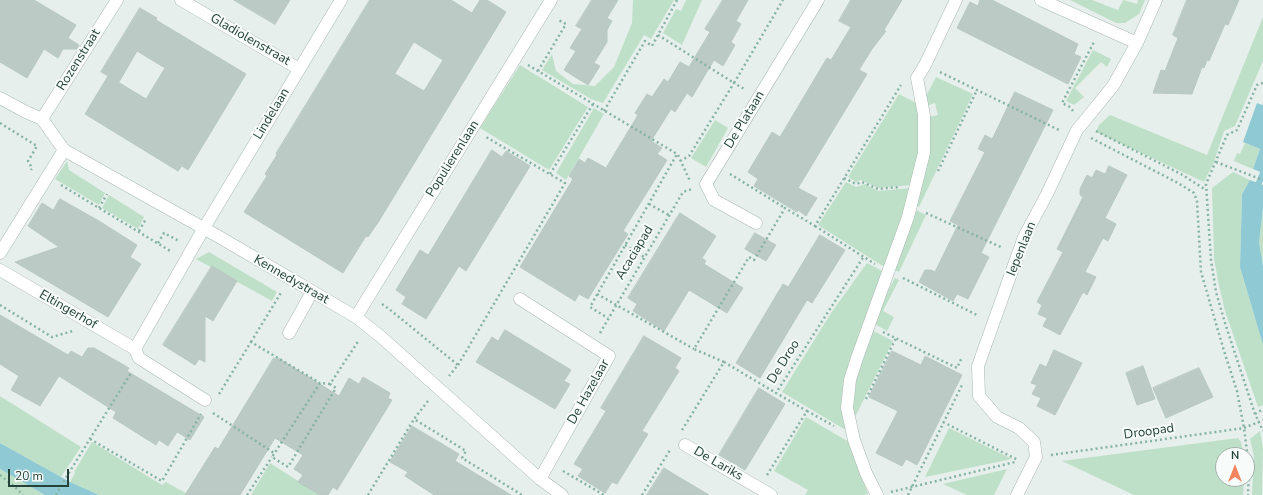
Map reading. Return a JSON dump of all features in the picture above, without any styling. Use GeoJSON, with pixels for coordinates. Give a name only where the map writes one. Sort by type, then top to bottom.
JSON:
{"type":"FeatureCollection","features":[{"type":"Feature","properties":{"kind":"street","name":"Rozenstraat"},"geometry":{"type":"LineString","coordinates":[[42,119],[117,0]]}},
{"type":"Feature","properties":{"kind":"street","name":"Gladiolenstraat"},"geometry":{"type":"LineString","coordinates":[[181,0],[299,69]]}},
{"type":"Feature","properties":{"kind":"street","name":"Lindelaan"},"geometry":{"type":"LineString","coordinates":[[204,228],[341,0]]}},
{"type":"Feature","properties":{"kind":"street","name":"Populierenlaan"},"geometry":{"type":"LineString","coordinates":[[356,317],[551,0]]}},
{"type":"Feature","properties":{"kind":"street","name":"De Plataan"},"geometry":{"type":"LineString","coordinates":[[706,184],[818,0]]}},
{"type":"Feature","properties":{"kind":"street"},"geometry":{"type":"LineString","coordinates":[[882,494],[866,473],[853,438],[847,408],[850,380],[908,217],[924,153],[924,115],[917,78],[925,65],[956,0]]}},
{"type":"Feature","properties":{"kind":"street"},"geometry":{"type":"LineString","coordinates":[[1041,0],[1137,43]]}},
{"type":"Feature","properties":{"kind":"street","name":"Iepenlaan"},"geometry":{"type":"LineString","coordinates":[[1036,457],[1034,442],[1018,428],[997,417],[979,396],[978,366],[1024,237],[1078,130],[1113,86],[1137,43],[1156,0]]}},
{"type":"Feature","properties":{"kind":"street"},"geometry":{"type":"LineString","coordinates":[[0,98],[42,119]]}},
{"type":"Feature","properties":{"kind":"street","name":"Kennedystraat"},"geometry":{"type":"LineString","coordinates":[[42,119],[64,150],[204,228],[356,317],[380,336],[540,479],[562,495]]}},
{"type":"Feature","properties":{"kind":"street"},"geometry":{"type":"LineString","coordinates":[[0,253],[64,150]]}},
{"type":"Feature","properties":{"kind":"street"},"geometry":{"type":"LineString","coordinates":[[706,184],[714,200],[756,222]]}},
{"type":"Feature","properties":{"kind":"street"},"geometry":{"type":"LineString","coordinates":[[137,354],[204,228]]}},
{"type":"Feature","properties":{"kind":"street","name":"Eltingerhof"},"geometry":{"type":"LineString","coordinates":[[0,270],[95,326],[137,354],[207,405]]}},
{"type":"Feature","properties":{"kind":"street"},"geometry":{"type":"LineString","coordinates":[[289,333],[312,292]]}},
{"type":"Feature","properties":{"kind":"street","name":"De Hazelaar"},"geometry":{"type":"LineString","coordinates":[[520,299],[609,356],[540,479]]}},
{"type":"Feature","properties":{"kind":"street","name":"De Lariks"},"geometry":{"type":"LineString","coordinates":[[685,445],[760,487],[771,495]]}},
{"type":"Feature","properties":{"kind":"street"},"geometry":{"type":"LineString","coordinates":[[1017,495],[1036,457]]}},
{"type":"Feature","properties":{"kind":"path"},"geometry":{"type":"LineString","coordinates":[[604,111],[645,41],[652,46],[677,0]]}},
{"type":"Feature","properties":{"kind":"path"},"geometry":{"type":"LineString","coordinates":[[680,160],[689,156],[783,0]]}},
{"type":"Feature","properties":{"kind":"path"},"geometry":{"type":"LineString","coordinates":[[538,71],[566,24],[544,12]]}},
{"type":"Feature","properties":{"kind":"path"},"geometry":{"type":"LineString","coordinates":[[1102,27],[1062,103],[1070,107],[1078,130],[1194,193],[1197,201],[1201,272],[1224,351],[1238,391],[1249,467],[1248,495]]}},
{"type":"Feature","properties":{"kind":"path"},"geometry":{"type":"LineString","coordinates":[[658,35],[759,97]]}},
{"type":"Feature","properties":{"kind":"path"},"geometry":{"type":"LineString","coordinates":[[515,58],[677,154],[693,189]]}},
{"type":"Feature","properties":{"kind":"path"},"geometry":{"type":"LineString","coordinates":[[925,65],[1058,129],[1078,130],[1181,174],[1207,190]]}},
{"type":"Feature","properties":{"kind":"path"},"geometry":{"type":"LineString","coordinates":[[815,226],[905,80],[917,78]]}},
{"type":"Feature","properties":{"kind":"path"},"geometry":{"type":"LineString","coordinates":[[1263,82],[1257,85],[1238,130],[1227,135],[1206,184],[1211,260],[1216,292],[1229,337],[1263,431]]}},
{"type":"Feature","properties":{"kind":"path"},"geometry":{"type":"LineString","coordinates":[[936,174],[977,90]]}},
{"type":"Feature","properties":{"kind":"path"},"geometry":{"type":"LineString","coordinates":[[550,174],[593,104]]}},
{"type":"Feature","properties":{"kind":"path"},"geometry":{"type":"LineString","coordinates":[[0,123],[37,146],[28,161],[32,168],[27,175]]}},
{"type":"Feature","properties":{"kind":"path"},"geometry":{"type":"LineString","coordinates":[[458,365],[565,183],[472,128]]}},
{"type":"Feature","properties":{"kind":"path"},"geometry":{"type":"LineString","coordinates":[[608,318],[590,307],[677,154]]}},
{"type":"Feature","properties":{"kind":"path"},"geometry":{"type":"LineString","coordinates":[[1216,162],[1243,171],[1263,180]]}},
{"type":"Feature","properties":{"kind":"path"},"geometry":{"type":"LineString","coordinates":[[717,166],[888,272],[994,323]]}},
{"type":"Feature","properties":{"kind":"path"},"geometry":{"type":"LineString","coordinates":[[48,177],[186,260]]}},
{"type":"Feature","properties":{"kind":"path"},"geometry":{"type":"LineString","coordinates":[[844,178],[856,184],[862,182],[878,189],[916,186]]}},
{"type":"Feature","properties":{"kind":"path","name":"Acaciapad"},"geometry":{"type":"LineString","coordinates":[[593,345],[683,192],[706,184]]}},
{"type":"Feature","properties":{"kind":"path"},"geometry":{"type":"LineString","coordinates":[[99,208],[107,194]]}},
{"type":"Feature","properties":{"kind":"path"},"geometry":{"type":"LineString","coordinates":[[649,204],[669,215]]}},
{"type":"Feature","properties":{"kind":"path"},"geometry":{"type":"LineString","coordinates":[[911,206],[1018,255]]}},
{"type":"Feature","properties":{"kind":"path"},"geometry":{"type":"LineString","coordinates":[[694,349],[749,257],[754,260],[785,208]]}},
{"type":"Feature","properties":{"kind":"path"},"geometry":{"type":"LineString","coordinates":[[138,231],[146,219]]}},
{"type":"Feature","properties":{"kind":"path"},"geometry":{"type":"LineString","coordinates":[[625,245],[644,257]]}},
{"type":"Feature","properties":{"kind":"path","name":"De Droo"},"geometry":{"type":"LineString","coordinates":[[853,438],[776,393],[864,256]]}},
{"type":"Feature","properties":{"kind":"path"},"geometry":{"type":"LineString","coordinates":[[251,342],[289,278]]}},
{"type":"Feature","properties":{"kind":"path"},"geometry":{"type":"LineString","coordinates":[[597,294],[694,349],[724,362],[776,393]]}},
{"type":"Feature","properties":{"kind":"path"},"geometry":{"type":"LineString","coordinates":[[0,305],[52,337],[95,326]]}},
{"type":"Feature","properties":{"kind":"path"},"geometry":{"type":"LineString","coordinates":[[869,325],[962,371]]}},
{"type":"Feature","properties":{"kind":"path"},"geometry":{"type":"LineString","coordinates":[[330,384],[368,326]]}},
{"type":"Feature","properties":{"kind":"path"},"geometry":{"type":"LineString","coordinates":[[865,400],[896,338]]}},
{"type":"Feature","properties":{"kind":"path"},"geometry":{"type":"LineString","coordinates":[[56,495],[132,372],[137,354]]}},
{"type":"Feature","properties":{"kind":"path"},"geometry":{"type":"LineString","coordinates":[[957,368],[962,357],[978,366]]}},
{"type":"Feature","properties":{"kind":"path"},"geometry":{"type":"LineString","coordinates":[[680,433],[724,362]]}},
{"type":"Feature","properties":{"kind":"path"},"geometry":{"type":"LineString","coordinates":[[908,495],[964,380]]}},
{"type":"Feature","properties":{"kind":"path"},"geometry":{"type":"LineString","coordinates":[[247,495],[272,456],[320,383],[330,384],[336,388],[288,467],[272,456]]}},
{"type":"Feature","properties":{"kind":"path"},"geometry":{"type":"LineString","coordinates":[[207,405],[274,453]]}},
{"type":"Feature","properties":{"kind":"path"},"geometry":{"type":"LineString","coordinates":[[1256,414],[1263,409]]}},
{"type":"Feature","properties":{"kind":"path"},"geometry":{"type":"LineString","coordinates":[[760,487],[806,411]]}},
{"type":"Feature","properties":{"kind":"path"},"geometry":{"type":"LineString","coordinates":[[368,495],[414,419]]}},
{"type":"Feature","properties":{"kind":"path","name":"Droopad"},"geometry":{"type":"LineString","coordinates":[[1036,457],[1244,428],[1263,420]]}},
{"type":"Feature","properties":{"kind":"path"},"geometry":{"type":"LineString","coordinates":[[882,494],[1020,461],[943,422]]}},
{"type":"Feature","properties":{"kind":"path"},"geometry":{"type":"LineString","coordinates":[[642,495],[672,445]]}},
{"type":"Feature","properties":{"kind":"path"},"geometry":{"type":"LineString","coordinates":[[550,463],[604,495]]}},
{"type":"Feature","properties":{"kind":"path"},"geometry":{"type":"LineString","coordinates":[[0,475],[23,495]]}},
{"type":"Feature","properties":{"kind":"green space"},"geometry":{"type":"Polygon","coordinates":[[[633,0],[674,0],[651,39],[644,35],[603,103],[591,99],[542,70],[552,54],[556,71],[573,84],[595,86],[614,67],[632,23],[633,0]]]}},
{"type":"Feature","properties":{"kind":"green space"},"geometry":{"type":"Polygon","coordinates":[[[686,0],[702,0],[682,45],[663,33],[676,9],[681,11],[686,0]]]}},
{"type":"Feature","properties":{"kind":"green space"},"geometry":{"type":"Polygon","coordinates":[[[1070,0],[1092,0],[1118,10],[1123,0],[1137,4],[1138,0],[1145,0],[1139,14],[1125,23],[1116,23],[1070,0]]]}},
{"type":"Feature","properties":{"kind":"green space"},"geometry":{"type":"Polygon","coordinates":[[[1263,17],[1263,61],[1235,126],[1224,131],[1214,162],[1204,182],[1096,132],[1099,125],[1110,115],[1207,155],[1263,17]]]}},
{"type":"Feature","properties":{"kind":"green space"},"geometry":{"type":"Polygon","coordinates":[[[1093,50],[1111,59],[1107,67],[1101,62],[1075,88],[1084,97],[1074,105],[1066,101],[1093,50]]]}},
{"type":"Feature","properties":{"kind":"green space"},"geometry":{"type":"Polygon","coordinates":[[[520,65],[588,107],[549,170],[480,128],[520,65]]]}},
{"type":"Feature","properties":{"kind":"green space"},"geometry":{"type":"Polygon","coordinates":[[[936,77],[973,94],[919,207],[915,205],[928,117],[938,115],[935,103],[926,106],[925,98],[936,77]]]}},
{"type":"Feature","properties":{"kind":"green space"},"geometry":{"type":"Polygon","coordinates":[[[899,94],[916,103],[921,121],[921,145],[912,185],[878,188],[861,180],[856,182],[848,177],[899,94]]]}},
{"type":"Feature","properties":{"kind":"green space"},"geometry":{"type":"Polygon","coordinates":[[[594,108],[604,114],[566,180],[556,173],[594,108]]]}},
{"type":"Feature","properties":{"kind":"green space"},"geometry":{"type":"Polygon","coordinates":[[[715,120],[728,128],[706,167],[691,158],[715,120]]]}},
{"type":"Feature","properties":{"kind":"green space"},"geometry":{"type":"Polygon","coordinates":[[[1245,143],[1260,149],[1253,169],[1234,161],[1237,153],[1240,154],[1245,143]]]}},
{"type":"Feature","properties":{"kind":"green space"},"geometry":{"type":"Polygon","coordinates":[[[67,161],[69,170],[105,193],[99,205],[55,179],[67,161]]]}},
{"type":"Feature","properties":{"kind":"green space"},"geometry":{"type":"Polygon","coordinates":[[[1233,172],[1250,180],[1242,194],[1240,267],[1263,345],[1263,405],[1258,407],[1225,311],[1214,258],[1212,188],[1233,172]]]}},
{"type":"Feature","properties":{"kind":"green space"},"geometry":{"type":"Polygon","coordinates":[[[846,182],[856,187],[865,184],[878,191],[911,188],[886,268],[818,225],[846,182]]]}},
{"type":"Feature","properties":{"kind":"green space"},"geometry":{"type":"Polygon","coordinates":[[[109,195],[144,217],[138,229],[102,208],[109,195]]]}},
{"type":"Feature","properties":{"kind":"green space"},"geometry":{"type":"Polygon","coordinates":[[[1263,208],[1263,266],[1259,242],[1263,208]]]}},
{"type":"Feature","properties":{"kind":"green space"},"geometry":{"type":"Polygon","coordinates":[[[914,209],[926,215],[899,272],[894,270],[914,209]]]}},
{"type":"Feature","properties":{"kind":"green space"},"geometry":{"type":"Polygon","coordinates":[[[209,252],[277,292],[272,301],[196,259],[209,252]]]}},
{"type":"Feature","properties":{"kind":"green space"},"geometry":{"type":"Polygon","coordinates":[[[867,263],[884,272],[846,380],[849,432],[782,392],[831,313],[867,263]]]}},
{"type":"Feature","properties":{"kind":"green space"},"geometry":{"type":"Polygon","coordinates":[[[895,278],[899,280],[883,311],[894,317],[887,331],[871,322],[895,278]]]}},
{"type":"Feature","properties":{"kind":"green space"},"geometry":{"type":"Polygon","coordinates":[[[870,329],[893,341],[853,421],[850,407],[855,379],[870,329]]]}},
{"type":"Feature","properties":{"kind":"green space"},"geometry":{"type":"Polygon","coordinates":[[[0,396],[81,447],[61,477],[0,443],[0,396]]]}},
{"type":"Feature","properties":{"kind":"green space"},"geometry":{"type":"Polygon","coordinates":[[[806,417],[849,442],[868,494],[805,495],[808,490],[774,471],[806,417]]]}},
{"type":"Feature","properties":{"kind":"green space"},"geometry":{"type":"Polygon","coordinates":[[[949,428],[1012,459],[925,477],[949,428]]]}},
{"type":"Feature","properties":{"kind":"green space"},"geometry":{"type":"Polygon","coordinates":[[[1260,431],[1263,448],[1262,495],[1252,495],[1252,487],[1255,487],[1255,447],[1252,447],[1250,439],[1260,431]]]}},
{"type":"Feature","properties":{"kind":"green space"},"geometry":{"type":"Polygon","coordinates":[[[1238,438],[1241,442],[1242,447],[1215,447],[1215,487],[1244,487],[1243,495],[1134,495],[1062,461],[1238,438]]]}},
{"type":"Feature","properties":{"kind":"green space"},"geometry":{"type":"Polygon","coordinates":[[[92,442],[162,485],[166,482],[189,495],[99,495],[70,482],[75,473],[74,472],[92,442]]]}},
{"type":"Feature","properties":{"kind":"green space"},"geometry":{"type":"Polygon","coordinates":[[[270,463],[320,495],[251,495],[270,463]]]}},
{"type":"Feature","properties":{"kind":"green space"},"geometry":{"type":"Polygon","coordinates":[[[0,469],[45,495],[0,495],[0,469]]]}},
{"type":"Feature","properties":{"kind":"green space"},"geometry":{"type":"Polygon","coordinates":[[[1007,469],[994,495],[967,495],[943,484],[1007,469]]]}},
{"type":"Feature","properties":{"kind":"water"},"geometry":{"type":"Polygon","coordinates":[[[1257,103],[1263,104],[1263,173],[1253,169],[1260,149],[1243,142],[1257,103]]]}},
{"type":"Feature","properties":{"kind":"water"},"geometry":{"type":"Polygon","coordinates":[[[1250,180],[1263,185],[1263,208],[1259,242],[1263,266],[1263,345],[1240,267],[1242,194],[1250,180]]]}},
{"type":"Feature","properties":{"kind":"water"},"geometry":{"type":"Polygon","coordinates":[[[0,443],[70,482],[99,495],[45,495],[0,469],[0,443]]]}},
{"type":"Feature","properties":{"kind":"building"},"geometry":{"type":"Polygon","coordinates":[[[0,0],[34,0],[76,25],[68,38],[79,45],[77,49],[63,49],[58,58],[44,49],[27,78],[0,62],[0,0]]]}},
{"type":"Feature","properties":{"kind":"building"},"geometry":{"type":"Polygon","coordinates":[[[234,0],[290,0],[275,24],[234,0]]]}},
{"type":"Feature","properties":{"kind":"building"},"geometry":{"type":"Polygon","coordinates":[[[370,0],[451,0],[472,13],[480,0],[487,0],[506,12],[379,221],[368,237],[366,236],[343,273],[244,212],[267,176],[265,174],[277,155],[276,154],[370,0]],[[414,42],[395,74],[424,91],[443,60],[414,42]]]}},
{"type":"Feature","properties":{"kind":"building"},"geometry":{"type":"Polygon","coordinates":[[[592,0],[618,0],[607,18],[612,21],[607,30],[607,42],[594,63],[600,66],[588,85],[564,70],[576,51],[570,48],[582,29],[576,26],[592,0]]]}},
{"type":"Feature","properties":{"kind":"building"},"geometry":{"type":"Polygon","coordinates":[[[723,0],[748,0],[736,21],[741,24],[731,42],[735,45],[723,66],[714,60],[692,97],[687,93],[675,112],[671,109],[651,141],[662,148],[657,154],[667,160],[623,231],[628,234],[588,299],[579,294],[575,301],[520,267],[573,179],[569,176],[579,159],[585,163],[588,158],[606,168],[638,115],[635,113],[647,94],[652,97],[664,79],[668,82],[680,62],[689,67],[710,32],[705,29],[723,0]]]}},
{"type":"Feature","properties":{"kind":"building"},"geometry":{"type":"Polygon","coordinates":[[[851,0],[902,0],[884,30],[886,31],[872,49],[859,70],[867,74],[798,188],[817,198],[806,216],[754,186],[758,179],[748,172],[772,132],[780,137],[827,58],[831,60],[851,27],[839,21],[851,0]]]}},
{"type":"Feature","properties":{"kind":"building"},"geometry":{"type":"Polygon","coordinates":[[[980,0],[992,0],[1078,44],[1074,54],[1081,57],[1068,84],[957,28],[970,2],[978,6],[980,0]]]}},
{"type":"Feature","properties":{"kind":"building"},"geometry":{"type":"Polygon","coordinates":[[[1187,0],[1239,0],[1228,25],[1225,24],[1209,61],[1207,60],[1204,68],[1202,67],[1192,94],[1153,93],[1161,70],[1165,71],[1178,38],[1173,35],[1187,0]]]}},
{"type":"Feature","properties":{"kind":"building"},"geometry":{"type":"Polygon","coordinates":[[[140,8],[157,18],[156,20],[246,74],[188,170],[182,166],[178,171],[85,114],[108,76],[146,99],[165,68],[137,51],[119,82],[101,72],[140,8]]]}},
{"type":"Feature","properties":{"kind":"building"},"geometry":{"type":"Polygon","coordinates":[[[1015,92],[1053,110],[981,253],[989,257],[968,299],[957,294],[953,301],[919,282],[925,270],[935,272],[958,225],[950,221],[985,152],[978,149],[985,135],[992,139],[1015,92]]]}},
{"type":"Feature","properties":{"kind":"building"},"geometry":{"type":"Polygon","coordinates":[[[492,150],[502,157],[506,151],[530,166],[466,271],[459,266],[426,319],[402,304],[406,297],[396,290],[420,250],[428,255],[492,150]]]}},
{"type":"Feature","properties":{"kind":"building"},"geometry":{"type":"Polygon","coordinates":[[[1109,166],[1127,175],[1105,218],[1116,224],[1108,241],[1103,238],[1085,272],[1096,277],[1087,295],[1083,292],[1060,335],[1043,326],[1047,318],[1038,314],[1042,305],[1037,302],[1063,252],[1057,249],[1083,197],[1080,195],[1080,189],[1087,175],[1092,178],[1096,170],[1105,174],[1109,166]]]}},
{"type":"Feature","properties":{"kind":"building"},"geometry":{"type":"Polygon","coordinates":[[[60,199],[137,245],[130,257],[141,264],[108,317],[15,262],[59,247],[28,226],[42,203],[53,210],[60,199]]]}},
{"type":"Feature","properties":{"kind":"building"},"geometry":{"type":"Polygon","coordinates":[[[680,213],[716,236],[702,258],[706,261],[704,264],[743,288],[727,313],[689,290],[664,331],[633,311],[637,304],[628,298],[680,213]]]}},
{"type":"Feature","properties":{"kind":"building"},"geometry":{"type":"Polygon","coordinates":[[[755,233],[776,245],[766,261],[745,249],[755,233]]]}},
{"type":"Feature","properties":{"kind":"building"},"geometry":{"type":"Polygon","coordinates":[[[820,235],[845,250],[812,303],[807,300],[760,378],[736,363],[783,284],[788,287],[820,235]]]}},
{"type":"Feature","properties":{"kind":"building"},"geometry":{"type":"Polygon","coordinates":[[[212,266],[237,281],[213,321],[205,316],[205,362],[199,359],[195,365],[163,345],[212,266]]]}},
{"type":"Feature","properties":{"kind":"building"},"geometry":{"type":"Polygon","coordinates":[[[0,315],[68,355],[71,351],[82,357],[88,348],[94,348],[129,368],[127,371],[204,417],[190,440],[177,432],[168,446],[159,440],[156,445],[113,418],[116,412],[59,376],[40,406],[11,390],[19,376],[0,364],[0,315]]]}},
{"type":"Feature","properties":{"kind":"building"},"geometry":{"type":"Polygon","coordinates":[[[505,330],[571,370],[564,381],[570,384],[555,409],[476,362],[492,337],[498,341],[505,330]]]}},
{"type":"Feature","properties":{"kind":"building"},"geometry":{"type":"Polygon","coordinates":[[[644,336],[681,358],[675,368],[679,371],[642,431],[648,434],[617,484],[612,482],[605,493],[578,476],[583,469],[574,464],[606,411],[601,408],[644,336]]]}},
{"type":"Feature","properties":{"kind":"building"},"geometry":{"type":"Polygon","coordinates":[[[1054,350],[1082,363],[1055,415],[1037,406],[1041,398],[1032,394],[1037,385],[1031,383],[1040,364],[1046,367],[1054,350]]]}},
{"type":"Feature","properties":{"kind":"building"},"geometry":{"type":"Polygon","coordinates":[[[892,351],[921,365],[925,356],[962,375],[917,465],[906,459],[902,466],[876,453],[898,411],[869,397],[892,351]]]}},
{"type":"Feature","properties":{"kind":"building"},"geometry":{"type":"Polygon","coordinates":[[[274,358],[277,360],[278,358],[339,396],[349,378],[359,384],[363,377],[390,393],[388,398],[392,400],[337,490],[333,487],[328,495],[320,495],[298,482],[303,475],[294,469],[303,455],[275,438],[240,495],[185,495],[215,447],[218,449],[274,358]]]}},
{"type":"Feature","properties":{"kind":"building"},"geometry":{"type":"Polygon","coordinates":[[[1143,366],[1155,399],[1137,405],[1126,373],[1143,366]]]}},
{"type":"Feature","properties":{"kind":"building"},"geometry":{"type":"Polygon","coordinates":[[[1199,368],[1213,397],[1166,418],[1153,388],[1199,368]]]}},
{"type":"Feature","properties":{"kind":"building"},"geometry":{"type":"Polygon","coordinates":[[[759,388],[785,404],[745,470],[719,455],[759,388]]]}},
{"type":"Feature","properties":{"kind":"building"},"geometry":{"type":"Polygon","coordinates":[[[412,426],[459,454],[455,461],[511,495],[434,495],[405,476],[408,472],[390,462],[412,426]]]}},
{"type":"Feature","properties":{"kind":"building"},"geometry":{"type":"Polygon","coordinates":[[[664,468],[677,476],[709,495],[647,495],[664,468]]]}},
{"type":"Feature","properties":{"kind":"waterway"},"geometry":{"type":"LineString","coordinates":[[1256,190],[1263,173]]}}]}
